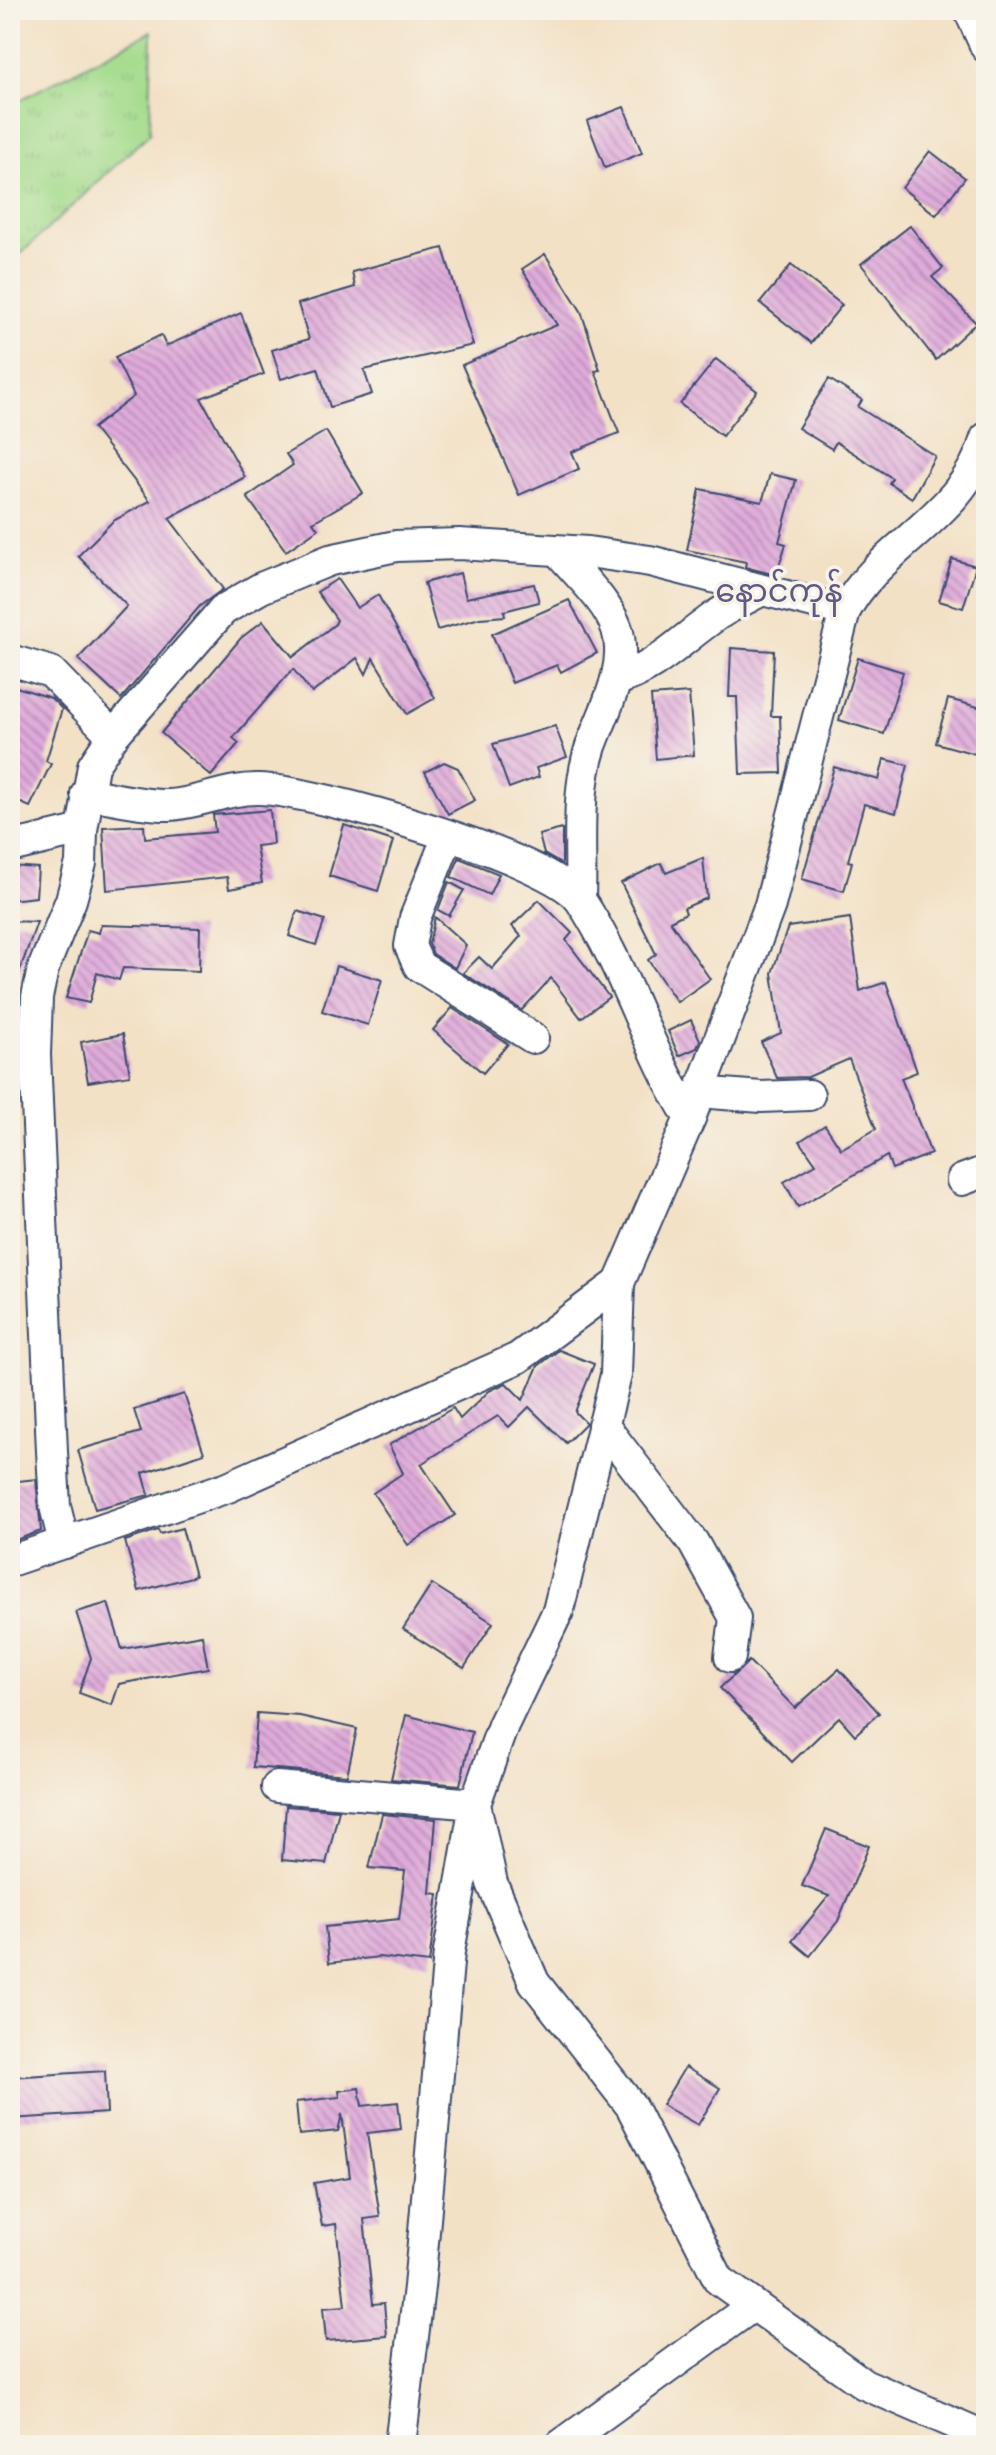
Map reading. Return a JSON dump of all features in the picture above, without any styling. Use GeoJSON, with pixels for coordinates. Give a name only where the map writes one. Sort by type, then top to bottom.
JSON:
{"type":"FeatureCollection","features":[{"type":"Feature","properties":{"kind":"street"},"geometry":{"type":"LineString","coordinates":[[969,10],[986,47]]}},
{"type":"Feature","properties":{"kind":"street"},"geometry":{"type":"LineString","coordinates":[[400,2445],[419,2287],[449,1952],[475,1804],[503,1725],[558,1611],[616,1375],[619,1283],[695,1105],[770,905],[845,611],[862,585],[930,523],[955,495],[981,458],[986,438]]}},
{"type":"Feature","properties":{"kind":"street"},"geometry":{"type":"LineString","coordinates":[[64,1543],[55,1506],[52,1451],[35,1055],[37,997],[43,969],[78,876],[86,794],[93,766],[113,736],[223,610],[261,588],[330,560],[396,546],[459,544],[650,561],[845,611]]}},
{"type":"Feature","properties":{"kind":"street"},"geometry":{"type":"LineString","coordinates":[[558,551],[609,612],[617,630],[620,652],[616,680],[585,771],[581,803],[580,898]]}},
{"type":"Feature","properties":{"kind":"street"},"geometry":{"type":"LineString","coordinates":[[616,680],[641,670],[681,645],[716,616],[762,590]]}},
{"type":"Feature","properties":{"kind":"street"},"geometry":{"type":"LineString","coordinates":[[10,660],[51,672],[113,736]]}},
{"type":"Feature","properties":{"kind":"street"},"geometry":{"type":"LineString","coordinates":[[86,794],[167,805],[196,802],[225,792],[259,789],[302,793],[448,836],[550,877],[580,898],[631,995],[662,1074],[695,1105]]}},
{"type":"Feature","properties":{"kind":"street"},"geometry":{"type":"LineString","coordinates":[[10,847],[82,830]]}},
{"type":"Feature","properties":{"kind":"street"},"geometry":{"type":"LineString","coordinates":[[448,836],[415,918],[410,946],[419,966],[533,1038]]}},
{"type":"Feature","properties":{"kind":"street"},"geometry":{"type":"LineString","coordinates":[[695,1105],[809,1095]]}},
{"type":"Feature","properties":{"kind":"street"},"geometry":{"type":"LineString","coordinates":[[10,1561],[228,1487],[518,1358],[619,1283]]}},
{"type":"Feature","properties":{"kind":"street"},"geometry":{"type":"LineString","coordinates":[[603,1425],[693,1542],[735,1618],[730,1657]]}},
{"type":"Feature","properties":{"kind":"street"},"geometry":{"type":"LineString","coordinates":[[277,1787],[475,1804]]}},
{"type":"Feature","properties":{"kind":"street"},"geometry":{"type":"LineString","coordinates":[[475,1804],[492,1883],[534,1982],[631,2106],[719,2280],[864,2384],[986,2437]]}},
{"type":"Feature","properties":{"kind":"street"},"geometry":{"type":"LineString","coordinates":[[561,2445],[754,2305]]}},
{"type":"Feature","properties":{"kind":"green space"},"geometry":{"type":"Polygon","coordinates":[[[152,31],[150,133],[10,264],[10,105],[152,31]]]}},
{"type":"Feature","properties":{"kind":"building"},"geometry":{"type":"Polygon","coordinates":[[[624,107],[642,153],[605,168],[587,121],[624,107]]]}},
{"type":"Feature","properties":{"kind":"building"},"geometry":{"type":"Polygon","coordinates":[[[930,151],[965,178],[936,215],[902,188],[930,151]]]}},
{"type":"Feature","properties":{"kind":"building"},"geometry":{"type":"Polygon","coordinates":[[[910,226],[943,268],[932,277],[976,323],[936,360],[861,264],[910,226]]]}},
{"type":"Feature","properties":{"kind":"building"},"geometry":{"type":"Polygon","coordinates":[[[443,248],[473,345],[364,370],[372,394],[330,407],[318,368],[281,379],[272,350],[309,339],[298,304],[355,287],[352,272],[443,248]]]}},
{"type":"Feature","properties":{"kind":"building"},"geometry":{"type":"Polygon","coordinates":[[[545,254],[581,311],[600,370],[595,371],[619,433],[572,452],[579,469],[519,495],[462,365],[557,325],[522,269],[545,254]]]}},
{"type":"Feature","properties":{"kind":"building"},"geometry":{"type":"Polygon","coordinates":[[[791,265],[842,305],[811,343],[760,303],[791,265]]]}},
{"type":"Feature","properties":{"kind":"building"},"geometry":{"type":"Polygon","coordinates":[[[241,313],[264,374],[201,398],[245,477],[169,518],[223,589],[200,606],[121,699],[78,659],[127,606],[78,556],[113,521],[150,501],[93,428],[134,396],[115,357],[161,335],[166,346],[241,313]]]}},
{"type":"Feature","properties":{"kind":"building"},"geometry":{"type":"Polygon","coordinates":[[[716,359],[757,391],[722,436],[680,404],[716,359]]]}},
{"type":"Feature","properties":{"kind":"building"},"geometry":{"type":"Polygon","coordinates":[[[829,379],[862,400],[858,407],[935,456],[912,498],[889,483],[892,478],[836,442],[832,449],[798,428],[829,379]]]}},
{"type":"Feature","properties":{"kind":"building"},"geometry":{"type":"Polygon","coordinates":[[[326,431],[363,493],[313,522],[318,529],[286,551],[247,497],[293,465],[286,454],[326,431]]]}},
{"type":"Feature","properties":{"kind":"building"},"geometry":{"type":"Polygon","coordinates":[[[770,474],[796,480],[779,542],[786,544],[776,575],[745,567],[746,562],[687,550],[700,489],[762,502],[770,474]]]}},
{"type":"Feature","properties":{"kind":"building"},"geometry":{"type":"Polygon","coordinates":[[[952,559],[976,566],[963,608],[939,601],[952,559]]]}},
{"type":"Feature","properties":{"kind":"building"},"geometry":{"type":"Polygon","coordinates":[[[460,573],[466,598],[534,584],[539,602],[504,611],[505,616],[480,618],[437,630],[424,583],[460,573]]]}},
{"type":"Feature","properties":{"kind":"building"},"geometry":{"type":"Polygon","coordinates":[[[337,579],[357,608],[378,595],[435,698],[407,714],[373,658],[366,674],[357,658],[312,693],[293,669],[233,738],[239,743],[211,776],[161,733],[241,638],[263,621],[293,657],[335,624],[337,620],[317,592],[337,579]]]}},
{"type":"Feature","properties":{"kind":"building"},"geometry":{"type":"Polygon","coordinates":[[[569,600],[597,653],[561,672],[557,665],[512,683],[492,634],[569,600]]]}},
{"type":"Feature","properties":{"kind":"building"},"geometry":{"type":"Polygon","coordinates":[[[731,648],[774,651],[771,716],[780,716],[782,773],[740,774],[737,697],[729,697],[731,648]]]}},
{"type":"Feature","properties":{"kind":"building"},"geometry":{"type":"Polygon","coordinates":[[[858,658],[903,672],[884,734],[839,720],[858,658]]]}},
{"type":"Feature","properties":{"kind":"building"},"geometry":{"type":"Polygon","coordinates":[[[10,685],[51,698],[62,709],[46,761],[51,764],[30,807],[10,798],[10,685]]]}},
{"type":"Feature","properties":{"kind":"building"},"geometry":{"type":"Polygon","coordinates":[[[689,693],[694,755],[656,759],[651,696],[689,693]]]}},
{"type":"Feature","properties":{"kind":"building"},"geometry":{"type":"Polygon","coordinates":[[[948,699],[986,709],[986,757],[936,743],[948,699]]]}},
{"type":"Feature","properties":{"kind":"building"},"geometry":{"type":"Polygon","coordinates":[[[555,726],[567,757],[536,768],[539,777],[509,788],[493,744],[555,726]]]}},
{"type":"Feature","properties":{"kind":"building"},"geometry":{"type":"Polygon","coordinates":[[[884,759],[908,765],[896,813],[864,804],[848,861],[852,862],[844,891],[802,879],[834,767],[879,780],[884,759]]]}},
{"type":"Feature","properties":{"kind":"building"},"geometry":{"type":"Polygon","coordinates":[[[444,762],[458,768],[475,800],[448,814],[425,772],[444,762]]]}},
{"type":"Feature","properties":{"kind":"building"},"geometry":{"type":"Polygon","coordinates":[[[270,810],[273,844],[256,846],[262,883],[229,889],[227,877],[107,890],[103,827],[144,825],[145,838],[215,832],[213,815],[270,810]]]}},
{"type":"Feature","properties":{"kind":"building"},"geometry":{"type":"Polygon","coordinates":[[[344,825],[393,841],[378,891],[329,876],[344,825]]]}},
{"type":"Feature","properties":{"kind":"building"},"geometry":{"type":"Polygon","coordinates":[[[562,829],[561,864],[544,854],[539,835],[562,829]]]}},
{"type":"Feature","properties":{"kind":"building"},"geometry":{"type":"Polygon","coordinates":[[[459,858],[499,874],[489,895],[451,877],[459,858]]]}},
{"type":"Feature","properties":{"kind":"building"},"geometry":{"type":"Polygon","coordinates":[[[703,858],[707,898],[684,908],[686,913],[670,921],[710,979],[677,1002],[648,960],[656,954],[621,883],[661,863],[666,873],[703,858]]]}},
{"type":"Feature","properties":{"kind":"building"},"geometry":{"type":"Polygon","coordinates":[[[10,866],[38,868],[36,897],[10,900],[10,866]]]}},
{"type":"Feature","properties":{"kind":"building"},"geometry":{"type":"Polygon","coordinates":[[[449,882],[464,890],[449,916],[438,910],[449,882]]]}},
{"type":"Feature","properties":{"kind":"building"},"geometry":{"type":"Polygon","coordinates":[[[539,900],[572,933],[566,940],[609,997],[581,1018],[551,978],[522,1010],[463,973],[479,957],[492,969],[521,936],[512,926],[539,900]]]}},
{"type":"Feature","properties":{"kind":"building"},"geometry":{"type":"Polygon","coordinates":[[[297,911],[325,920],[316,945],[289,936],[297,911]]]}},
{"type":"Feature","properties":{"kind":"building"},"geometry":{"type":"Polygon","coordinates":[[[435,917],[466,945],[455,968],[433,954],[429,944],[435,917]]]}},
{"type":"Feature","properties":{"kind":"building"},"geometry":{"type":"Polygon","coordinates":[[[850,918],[860,991],[886,982],[917,1072],[901,1078],[931,1154],[892,1169],[887,1156],[798,1207],[784,1182],[816,1164],[800,1141],[825,1125],[841,1149],[876,1129],[849,1059],[808,1077],[777,1078],[761,1042],[781,1033],[772,973],[788,927],[850,918]]]}},
{"type":"Feature","properties":{"kind":"building"},"geometry":{"type":"Polygon","coordinates":[[[10,921],[37,922],[13,990],[10,989],[10,921]]]}},
{"type":"Feature","properties":{"kind":"building"},"geometry":{"type":"Polygon","coordinates":[[[101,925],[200,928],[199,971],[123,968],[119,980],[97,973],[89,1003],[66,998],[88,930],[99,933],[101,925]]]}},
{"type":"Feature","properties":{"kind":"building"},"geometry":{"type":"Polygon","coordinates":[[[336,966],[382,980],[368,1025],[322,1011],[336,966]]]}},
{"type":"Feature","properties":{"kind":"building"},"geometry":{"type":"Polygon","coordinates":[[[452,1008],[508,1044],[483,1073],[433,1030],[452,1008]]]}},
{"type":"Feature","properties":{"kind":"building"},"geometry":{"type":"Polygon","coordinates":[[[691,1020],[700,1040],[697,1048],[679,1056],[668,1031],[691,1020]]]}},
{"type":"Feature","properties":{"kind":"building"},"geometry":{"type":"Polygon","coordinates":[[[123,1034],[130,1075],[88,1082],[81,1042],[123,1034]]]}},
{"type":"Feature","properties":{"kind":"building"},"geometry":{"type":"Polygon","coordinates":[[[559,1350],[594,1364],[575,1412],[586,1423],[566,1443],[529,1407],[509,1427],[498,1416],[421,1464],[455,1515],[408,1545],[373,1493],[403,1473],[389,1445],[453,1408],[460,1419],[489,1391],[506,1383],[523,1400],[538,1366],[559,1350]]]}},
{"type":"Feature","properties":{"kind":"building"},"geometry":{"type":"Polygon","coordinates":[[[184,1394],[204,1453],[143,1473],[149,1495],[95,1509],[78,1450],[141,1432],[134,1410],[184,1394]]]}},
{"type":"Feature","properties":{"kind":"building"},"geometry":{"type":"Polygon","coordinates":[[[36,1479],[41,1531],[10,1542],[10,1482],[36,1479]]]}},
{"type":"Feature","properties":{"kind":"building"},"geometry":{"type":"Polygon","coordinates":[[[182,1528],[195,1576],[139,1591],[125,1541],[158,1530],[160,1534],[182,1528]]]}},
{"type":"Feature","properties":{"kind":"building"},"geometry":{"type":"Polygon","coordinates":[[[432,1584],[493,1623],[464,1668],[403,1629],[432,1584]]]}},
{"type":"Feature","properties":{"kind":"building"},"geometry":{"type":"Polygon","coordinates":[[[108,1603],[122,1649],[202,1635],[208,1668],[119,1684],[112,1705],[79,1693],[91,1658],[76,1612],[108,1603]]]}},
{"type":"Feature","properties":{"kind":"building"},"geometry":{"type":"Polygon","coordinates":[[[749,1661],[795,1708],[839,1669],[879,1713],[855,1735],[839,1717],[792,1762],[720,1688],[749,1661]]]}},
{"type":"Feature","properties":{"kind":"building"},"geometry":{"type":"Polygon","coordinates":[[[257,1713],[300,1716],[357,1729],[347,1775],[253,1767],[257,1713]]]}},
{"type":"Feature","properties":{"kind":"building"},"geometry":{"type":"Polygon","coordinates":[[[406,1715],[472,1732],[460,1785],[391,1779],[406,1715]]]}},
{"type":"Feature","properties":{"kind":"building"},"geometry":{"type":"Polygon","coordinates":[[[286,1806],[339,1810],[326,1864],[282,1860],[286,1806]]]}},
{"type":"Feature","properties":{"kind":"building"},"geometry":{"type":"Polygon","coordinates":[[[382,1814],[436,1819],[430,1893],[438,1894],[429,1963],[379,1957],[329,1963],[325,1927],[399,1919],[405,1871],[369,1868],[382,1814]]]}},
{"type":"Feature","properties":{"kind":"building"},"geometry":{"type":"Polygon","coordinates":[[[826,1829],[869,1846],[838,1921],[810,1956],[792,1941],[829,1896],[802,1886],[826,1829]]]}},
{"type":"Feature","properties":{"kind":"building"},"geometry":{"type":"Polygon","coordinates":[[[685,2067],[720,2088],[698,2125],[662,2105],[685,2067]]]}},
{"type":"Feature","properties":{"kind":"building"},"geometry":{"type":"Polygon","coordinates":[[[105,2071],[107,2113],[10,2119],[10,2077],[105,2071]]]}},
{"type":"Feature","properties":{"kind":"building"},"geometry":{"type":"Polygon","coordinates":[[[359,2088],[362,2106],[398,2102],[401,2129],[367,2133],[380,2217],[364,2219],[373,2304],[384,2303],[387,2336],[326,2341],[323,2308],[345,2306],[336,2224],[322,2226],[314,2183],[350,2177],[342,2114],[338,2131],[299,2135],[296,2102],[340,2097],[339,2091],[359,2088]]]}},
{"type":"Feature","properties":{"kind":"district","name":"နောင်ကုန်"},"geometry":{"type":"Point","coordinates":[779,591]}}]}
